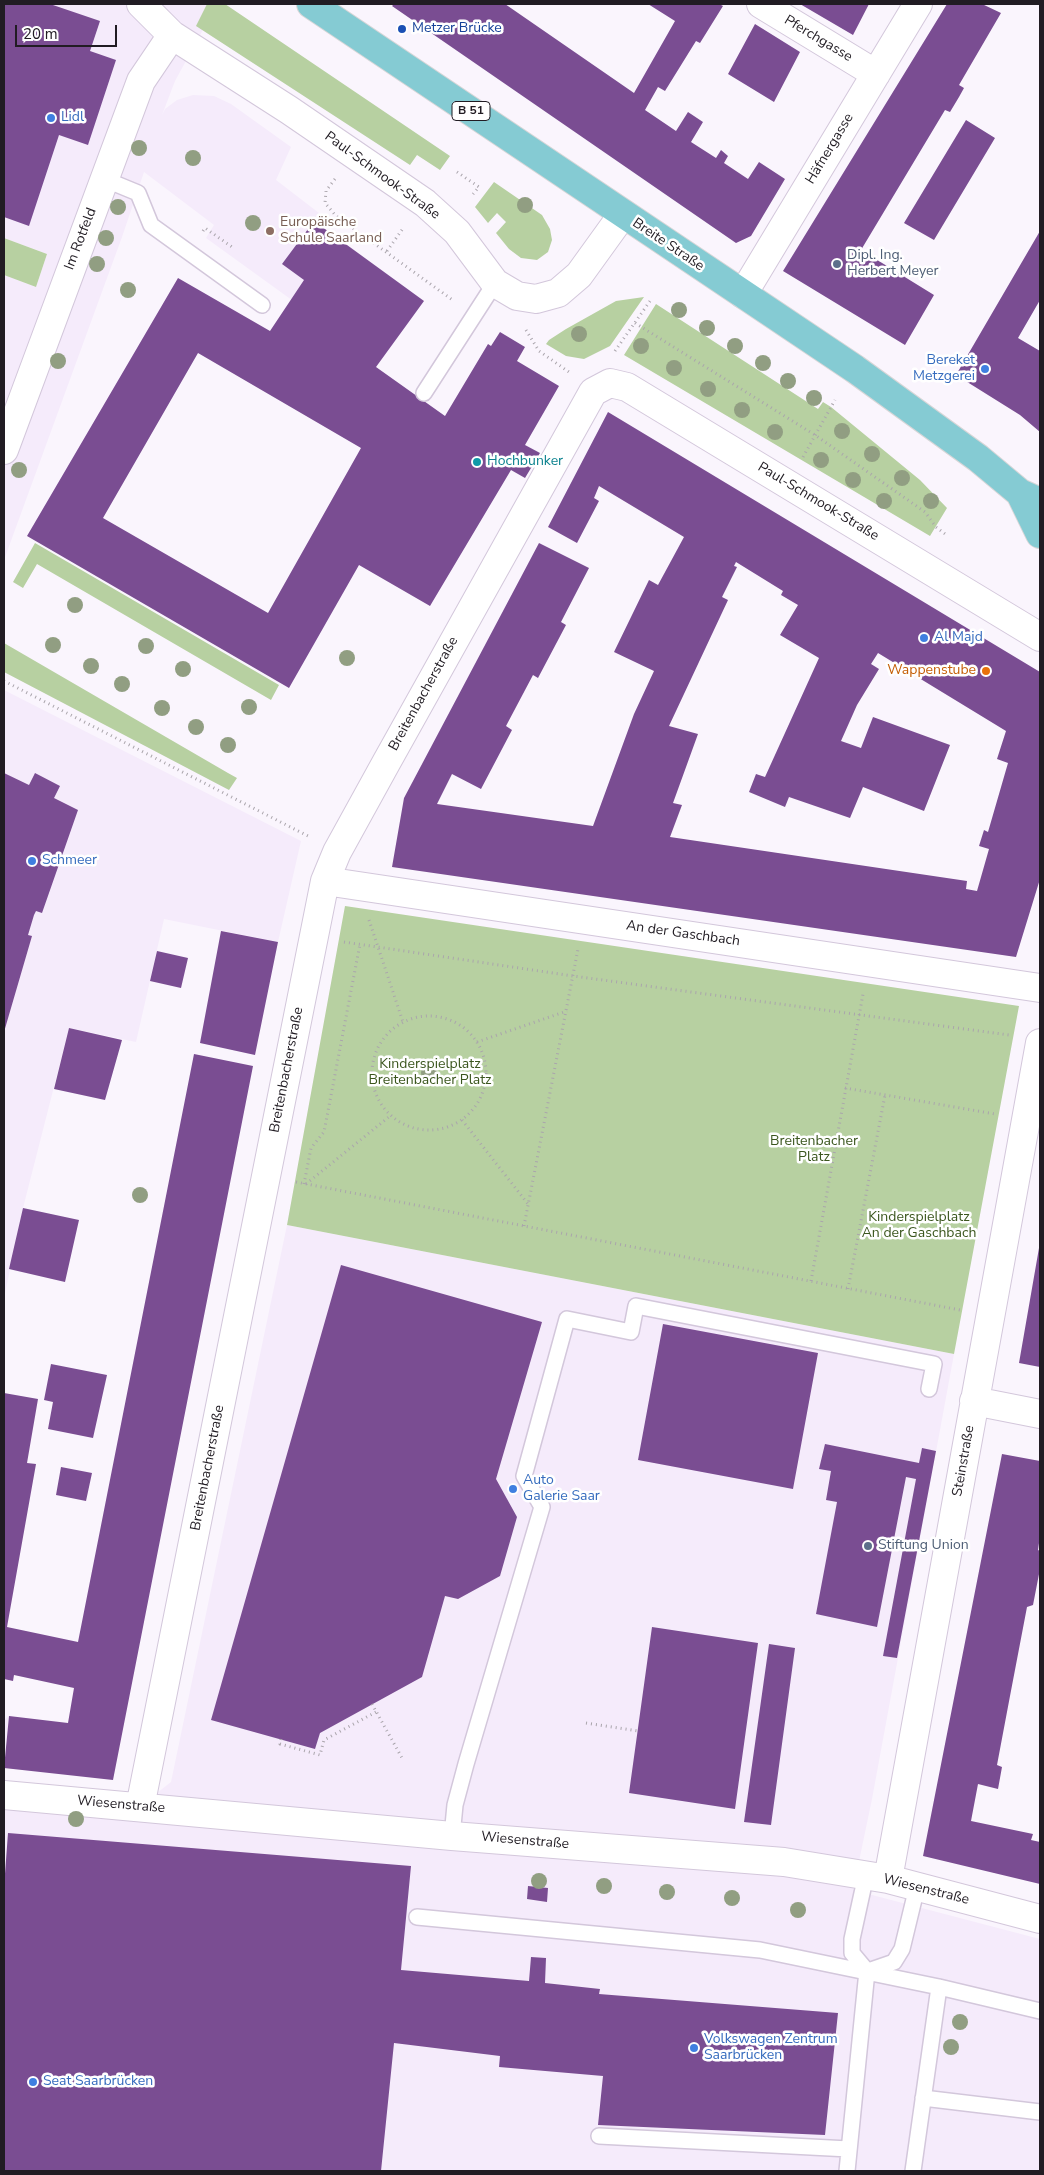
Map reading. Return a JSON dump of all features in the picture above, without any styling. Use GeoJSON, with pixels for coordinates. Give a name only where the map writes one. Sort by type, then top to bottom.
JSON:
{"type":"FeatureCollection","features":[{"type":"Feature","properties":{"kind":"main road","name":"Breite Straße"},"geometry":{"type":"LineString","coordinates":[[317,5],[623,214],[871,380],[978,458],[1030,498],[1040,534]]}},
{"type":"Feature","properties":{"kind":"street","name":"Paul-Schmook-Straße"},"geometry":{"type":"LineString","coordinates":[[141,4],[172,35],[289,110],[425,203],[457,232],[495,283],[517,296],[536,299],[558,293],[579,275],[623,214]]}},
{"type":"Feature","properties":{"kind":"street","name":"Pferchgasse"},"geometry":{"type":"LineString","coordinates":[[761,4],[876,74]]}},
{"type":"Feature","properties":{"kind":"street","name":"Häfnergasse"},"geometry":{"type":"LineString","coordinates":[[743,294],[918,4]]}},
{"type":"Feature","properties":{"kind":"street","name":"Im Rotfeld"},"geometry":{"type":"LineString","coordinates":[[4,450],[141,81],[172,35]]}},
{"type":"Feature","properties":{"kind":"street","name":"Paul-Schmook-Straße"},"geometry":{"type":"LineString","coordinates":[[593,392],[610,383],[627,388],[1040,637]]}},
{"type":"Feature","properties":{"kind":"street","name":"Breitenbacherstraße"},"geometry":{"type":"LineString","coordinates":[[140,1807],[325,881],[337,852],[593,392]]}},
{"type":"Feature","properties":{"kind":"street","name":"An der Gaschbach"},"geometry":{"type":"LineString","coordinates":[[325,881],[1040,988]]}},
{"type":"Feature","properties":{"kind":"street","name":"Steinstraße"},"geometry":{"type":"LineString","coordinates":[[877,1877],[974,1401],[1040,1043]]}},
{"type":"Feature","properties":{"kind":"street"},"geometry":{"type":"LineString","coordinates":[[974,1401],[1040,1414]]}},
{"type":"Feature","properties":{"kind":"street","name":"Wiesenstraße"},"geometry":{"type":"LineString","coordinates":[[4,1795],[452,1836],[784,1862],[877,1877],[1040,1919]]}},
{"type":"Feature","properties":{"kind":"lane"},"geometry":{"type":"LineString","coordinates":[[104,179],[138,192],[151,226],[262,305]]}},
{"type":"Feature","properties":{"kind":"lane"},"geometry":{"type":"LineString","coordinates":[[424,393],[495,283]]}},
{"type":"Feature","properties":{"kind":"lane"},"geometry":{"type":"LineString","coordinates":[[452,1836],[455,1805],[466,1764],[542,1507],[524,1476],[566,1319],[631,1332],[636,1306],[934,1364],[929,1389]]}},
{"type":"Feature","properties":{"kind":"lane"},"geometry":{"type":"LineString","coordinates":[[847,2171],[867,1971],[852,1953],[852,1939],[877,1877]]}},
{"type":"Feature","properties":{"kind":"lane"},"geometry":{"type":"LineString","coordinates":[[867,1971],[894,1962],[898,1956],[902,1949],[917,1887]]}},
{"type":"Feature","properties":{"kind":"lane"},"geometry":{"type":"LineString","coordinates":[[417,1917],[760,1950],[867,1971],[1040,2011]]}},
{"type":"Feature","properties":{"kind":"lane"},"geometry":{"type":"LineString","coordinates":[[913,2171],[939,1987]]}},
{"type":"Feature","properties":{"kind":"lane"},"geometry":{"type":"LineString","coordinates":[[923,2098],[1040,2112]]}},
{"type":"Feature","properties":{"kind":"lane"},"geometry":{"type":"LineString","coordinates":[[598,2136],[849,2149]]}},
{"type":"Feature","properties":{"kind":"path"},"geometry":{"type":"LineString","coordinates":[[457,172],[478,187],[473,194]]}},
{"type":"Feature","properties":{"kind":"path"},"geometry":{"type":"LineString","coordinates":[[340,173],[326,191],[325,203],[336,216],[387,251],[474,316]]}},
{"type":"Feature","properties":{"kind":"path"},"geometry":{"type":"LineString","coordinates":[[387,251],[406,224]]}},
{"type":"Feature","properties":{"kind":"path"},"geometry":{"type":"LineString","coordinates":[[609,354],[617,350],[650,301]]}},
{"type":"Feature","properties":{"kind":"path"},"geometry":{"type":"LineString","coordinates":[[634,323],[815,435],[925,512],[936,527],[948,536]]}},
{"type":"Feature","properties":{"kind":"path"},"geometry":{"type":"LineString","coordinates":[[528,335],[539,351],[593,392]]}},
{"type":"Feature","properties":{"kind":"path"},"geometry":{"type":"LineString","coordinates":[[569,372],[577,369]]}},
{"type":"Feature","properties":{"kind":"path"},"geometry":{"type":"LineString","coordinates":[[800,461],[835,400]]}},
{"type":"Feature","properties":{"kind":"path"},"geometry":{"type":"LineString","coordinates":[[4,681],[337,852]]}},
{"type":"Feature","properties":{"kind":"path"},"geometry":{"type":"LineString","coordinates":[[369,918],[403,1022]]}},
{"type":"Feature","properties":{"kind":"path"},"geometry":{"type":"LineString","coordinates":[[338,941],[573,976],[1013,1036]]}},
{"type":"Feature","properties":{"kind":"path"},"geometry":{"type":"LineString","coordinates":[[524,1226],[580,941]]}},
{"type":"Feature","properties":{"kind":"path"},"geometry":{"type":"LineString","coordinates":[[305,1184],[311,1148],[324,1132],[360,944]]}},
{"type":"Feature","properties":{"kind":"path"},"geometry":{"type":"LineString","coordinates":[[811,1281],[863,991]]}},
{"type":"Feature","properties":{"kind":"path"},"geometry":{"type":"LineString","coordinates":[[478,1042],[567,1011]]}},
{"type":"Feature","properties":{"kind":"path"},"geometry":{"type":"LineString","coordinates":[[434,1016],[447,1019],[458,1024],[478,1042],[484,1055],[486,1083],[480,1101],[462,1120],[452,1126],[423,1131],[410,1128],[390,1116],[379,1103],[372,1086],[371,1072],[373,1059],[379,1044],[389,1032],[403,1022],[412,1018],[434,1016]]}},
{"type":"Feature","properties":{"kind":"path"},"geometry":{"type":"LineString","coordinates":[[845,1088],[999,1115]]}},
{"type":"Feature","properties":{"kind":"path"},"geometry":{"type":"LineString","coordinates":[[848,1289],[885,1095]]}},
{"type":"Feature","properties":{"kind":"path"},"geometry":{"type":"LineString","coordinates":[[305,1184],[390,1116]]}},
{"type":"Feature","properties":{"kind":"path"},"geometry":{"type":"LineString","coordinates":[[462,1120],[529,1205]]}},
{"type":"Feature","properties":{"kind":"path"},"geometry":{"type":"LineString","coordinates":[[295,1182],[962,1311]]}},
{"type":"Feature","properties":{"kind":"path"},"geometry":{"type":"LineString","coordinates":[[372,1704],[402,1758]]}},
{"type":"Feature","properties":{"kind":"path"},"geometry":{"type":"LineString","coordinates":[[281,1739],[280,1744],[320,1755],[324,1740],[376,1712]]}},
{"type":"Feature","properties":{"kind":"path"},"geometry":{"type":"LineString","coordinates":[[586,1723],[638,1731]]}},
{"type":"Feature","properties":{"kind":"shaded area"},"geometry":{"type":"Polygon","coordinates":[[[4,4],[217,4],[175,81],[162,115],[165,109],[177,100],[193,95],[214,96],[231,104],[291,147],[276,180],[319,213],[314,221],[424,301],[379,363],[206,238],[214,225],[144,172],[4,560],[4,275],[36,287],[47,254],[4,238],[4,4]]]}},
{"type":"Feature","properties":{"kind":"shaded area"},"geometry":{"type":"Polygon","coordinates":[[[4,690],[301,841],[278,942],[164,919],[136,1042],[69,1028],[23,1208],[4,1298],[4,690]]]}},
{"type":"Feature","properties":{"kind":"shaded area"},"geometry":{"type":"Polygon","coordinates":[[[287,1225],[954,1354],[872,1799],[853,1890],[1040,1939],[1040,2171],[4,2171],[4,1795],[139,1807],[171,1782],[287,1225]]]}},
{"type":"Feature","properties":{"kind":"shaded area"},"geometry":{"type":"Polygon","coordinates":[[[9,1716],[4,1762],[4,1720],[9,1716]]]}},
{"type":"Feature","properties":{"kind":"green space"},"geometry":{"type":"Polygon","coordinates":[[[207,4],[225,4],[450,156],[440,170],[417,155],[410,165],[196,26],[207,4]]]}},
{"type":"Feature","properties":{"kind":"green space"},"geometry":{"type":"Polygon","coordinates":[[[494,182],[542,215],[550,229],[552,240],[548,252],[537,260],[521,258],[509,249],[496,233],[506,222],[497,213],[488,223],[475,207],[494,182]]]}},
{"type":"Feature","properties":{"kind":"green space"},"geometry":{"type":"Polygon","coordinates":[[[4,238],[47,254],[36,287],[4,275],[4,238]]]}},
{"type":"Feature","properties":{"kind":"green space"},"geometry":{"type":"Polygon","coordinates":[[[644,297],[610,346],[584,359],[566,356],[546,344],[566,329],[616,301],[644,297]]]}},
{"type":"Feature","properties":{"kind":"green space"},"geometry":{"type":"Polygon","coordinates":[[[656,304],[818,409],[823,402],[831,407],[920,480],[947,508],[930,536],[624,355],[656,304]]]}},
{"type":"Feature","properties":{"kind":"green space"},"geometry":{"type":"Polygon","coordinates":[[[35,543],[279,685],[271,700],[37,564],[23,588],[13,582],[35,543]]]}},
{"type":"Feature","properties":{"kind":"green space"},"geometry":{"type":"Polygon","coordinates":[[[4,643],[237,778],[229,790],[4,672],[4,643]]]}},
{"type":"Feature","properties":{"kind":"green space","name":"Breitenbacher Platz"},"geometry":{"type":"Polygon","coordinates":[[[345,906],[1019,1006],[954,1354],[287,1225],[345,906]]]}},
{"type":"Feature","properties":{"kind":"building","name":"Lidl"},"geometry":{"type":"Polygon","coordinates":[[[4,4],[50,4],[100,21],[90,51],[116,60],[88,145],[59,135],[29,226],[4,217],[4,4]]]}},
{"type":"Feature","properties":{"kind":"building"},"geometry":{"type":"Polygon","coordinates":[[[394,4],[505,4],[634,93],[675,21],[648,4],[719,4],[723,6],[700,43],[696,41],[665,91],[658,87],[645,110],[676,131],[688,112],[703,122],[691,142],[716,158],[721,150],[728,156],[724,163],[748,179],[759,162],[785,179],[751,236],[736,243],[392,6],[394,4]]]}},
{"type":"Feature","properties":{"kind":"building"},"geometry":{"type":"Polygon","coordinates":[[[800,4],[869,4],[853,35],[800,4]]]}},
{"type":"Feature","properties":{"kind":"building"},"geometry":{"type":"Polygon","coordinates":[[[947,4],[982,4],[1001,13],[959,85],[964,88],[959,97],[950,112],[945,110],[861,250],[934,295],[905,345],[783,271],[947,4]]]}},
{"type":"Feature","properties":{"kind":"building"},"geometry":{"type":"Polygon","coordinates":[[[755,24],[800,52],[774,102],[728,74],[755,24]]]}},
{"type":"Feature","properties":{"kind":"building"},"geometry":{"type":"Polygon","coordinates":[[[966,120],[995,138],[934,240],[904,223],[966,120]]]}},
{"type":"Feature","properties":{"kind":"building"},"geometry":{"type":"Polygon","coordinates":[[[314,221],[424,301],[376,367],[445,416],[488,344],[491,346],[500,332],[525,347],[517,361],[559,386],[525,445],[540,453],[525,478],[511,470],[430,606],[359,565],[289,688],[27,536],[178,278],[270,331],[304,280],[282,264],[314,221]],[[198,353],[103,518],[268,613],[361,448],[198,353]]]}},
{"type":"Feature","properties":{"kind":"building"},"geometry":{"type":"Polygon","coordinates":[[[1040,231],[1040,300],[1018,338],[1040,351],[1040,432],[1020,415],[956,375],[1040,231]]]}},
{"type":"Feature","properties":{"kind":"building"},"geometry":{"type":"Polygon","coordinates":[[[608,412],[1040,672],[1040,879],[1016,957],[392,867],[404,798],[539,543],[589,568],[561,622],[566,625],[538,678],[533,675],[506,726],[512,730],[481,789],[452,774],[437,804],[593,826],[634,714],[654,671],[614,652],[649,580],[658,585],[684,537],[599,486],[594,498],[599,501],[577,543],[548,527],[608,412]],[[736,562],[734,566],[737,567],[722,597],[728,600],[669,726],[698,734],[673,803],[682,805],[670,837],[967,881],[966,889],[977,891],[989,849],[979,846],[984,830],[988,832],[1008,763],[997,759],[1006,731],[878,653],[871,664],[879,669],[857,705],[841,741],[861,748],[873,717],[950,745],[924,811],[863,787],[850,818],[789,797],[785,807],[749,792],[756,774],[765,777],[819,658],[780,635],[798,605],[781,595],[783,591],[736,562]]]}},
{"type":"Feature","properties":{"kind":"building","name":"Schmeer"},"geometry":{"type":"Polygon","coordinates":[[[4,773],[29,785],[35,773],[60,786],[54,798],[78,810],[42,913],[36,911],[34,915],[28,935],[32,936],[4,1032],[4,773]]]}},
{"type":"Feature","properties":{"kind":"building"},"geometry":{"type":"Polygon","coordinates":[[[221,931],[278,942],[255,1055],[200,1043],[221,931]]]}},
{"type":"Feature","properties":{"kind":"building"},"geometry":{"type":"Polygon","coordinates":[[[157,951],[188,958],[181,988],[150,981],[157,951]]]}},
{"type":"Feature","properties":{"kind":"building"},"geometry":{"type":"Polygon","coordinates":[[[69,1028],[122,1040],[105,1100],[54,1089],[69,1028]]]}},
{"type":"Feature","properties":{"kind":"building"},"geometry":{"type":"Polygon","coordinates":[[[194,1054],[253,1066],[113,1780],[4,1768],[9,1716],[68,1723],[74,1688],[14,1675],[13,1681],[4,1679],[4,1393],[38,1399],[27,1463],[36,1464],[7,1627],[78,1642],[194,1054]]]}},
{"type":"Feature","properties":{"kind":"building"},"geometry":{"type":"Polygon","coordinates":[[[23,1208],[79,1220],[65,1282],[9,1269],[23,1208]]]}},
{"type":"Feature","properties":{"kind":"building"},"geometry":{"type":"Polygon","coordinates":[[[1040,1248],[1040,1367],[1019,1363],[1040,1248]]]}},
{"type":"Feature","properties":{"kind":"building"},"geometry":{"type":"Polygon","coordinates":[[[341,1265],[542,1322],[496,1479],[517,1517],[500,1576],[458,1599],[445,1596],[422,1677],[320,1733],[315,1749],[211,1720],[341,1265]]]}},
{"type":"Feature","properties":{"kind":"building"},"geometry":{"type":"Polygon","coordinates":[[[663,1324],[818,1353],[793,1489],[638,1460],[663,1324]]]}},
{"type":"Feature","properties":{"kind":"building"},"geometry":{"type":"Polygon","coordinates":[[[51,1364],[107,1375],[93,1438],[48,1429],[53,1402],[44,1400],[51,1364]]]}},
{"type":"Feature","properties":{"kind":"building"},"geometry":{"type":"Polygon","coordinates":[[[825,1444],[919,1463],[922,1448],[936,1451],[897,1658],[883,1656],[916,1479],[906,1477],[877,1627],[816,1614],[837,1502],[826,1500],[831,1471],[819,1469],[825,1444]]]}},
{"type":"Feature","properties":{"kind":"building"},"geometry":{"type":"Polygon","coordinates":[[[1002,1454],[1040,1461],[1040,1536],[1038,1550],[1040,1551],[1040,1569],[1033,1605],[1027,1607],[1010,1696],[997,1765],[1002,1767],[998,1789],[978,1784],[971,1821],[1033,1834],[1031,1840],[1040,1842],[1040,1884],[923,1856],[1002,1454]]]}},
{"type":"Feature","properties":{"kind":"building"},"geometry":{"type":"Polygon","coordinates":[[[61,1467],[92,1473],[86,1501],[56,1495],[61,1467]]]}},
{"type":"Feature","properties":{"kind":"building"},"geometry":{"type":"Polygon","coordinates":[[[652,1627],[758,1643],[735,1809],[629,1793],[652,1627]]]}},
{"type":"Feature","properties":{"kind":"building"},"geometry":{"type":"Polygon","coordinates":[[[769,1644],[795,1648],[771,1825],[744,1822],[769,1644]]]}},
{"type":"Feature","properties":{"kind":"building"},"geometry":{"type":"Polygon","coordinates":[[[8,1833],[411,1866],[401,1970],[529,1981],[531,1957],[546,1958],[545,1983],[600,1989],[599,1994],[838,2013],[825,2135],[598,2125],[603,2076],[499,2067],[500,2056],[394,2043],[381,2171],[4,2171],[4,1887],[8,1833]]]}},
{"type":"Feature","properties":{"kind":"building"},"geometry":{"type":"Polygon","coordinates":[[[528,1886],[548,1888],[547,1902],[527,1899],[528,1886]]]}},
{"type":"Feature","properties":{"kind":"place","name":"Metzer Brücke"},"geometry":{"type":"Point","coordinates":[402,29]}},
{"type":"Feature","properties":{"kind":"place","name":"Lidl"},"geometry":{"type":"Point","coordinates":[51,118]}},
{"type":"Feature","properties":{"kind":"place","name":"Europäische Schule Saarland"},"geometry":{"type":"Point","coordinates":[270,231]}},
{"type":"Feature","properties":{"kind":"place","name":"Dipl. Ing. Herbert Meyer"},"geometry":{"type":"Point","coordinates":[837,264]}},
{"type":"Feature","properties":{"kind":"place","name":"Bereket Metzgerei"},"geometry":{"type":"Point","coordinates":[985,369]}},
{"type":"Feature","properties":{"kind":"place","name":"Hochbunker"},"geometry":{"type":"Point","coordinates":[477,462]}},
{"type":"Feature","properties":{"kind":"place","name":"Al Majd"},"geometry":{"type":"Point","coordinates":[924,638]}},
{"type":"Feature","properties":{"kind":"place","name":"Wappenstube"},"geometry":{"type":"Point","coordinates":[986,671]}},
{"type":"Feature","properties":{"kind":"place","name":"Schmeer"},"geometry":{"type":"Point","coordinates":[32,861]}},
{"type":"Feature","properties":{"kind":"place","name":"Auto Galerie Saar"},"geometry":{"type":"Point","coordinates":[513,1489]}},
{"type":"Feature","properties":{"kind":"place","name":"Stiftung Union"},"geometry":{"type":"Point","coordinates":[868,1546]}},
{"type":"Feature","properties":{"kind":"place","name":"Volkswagen Zentrum Saarbrücken"},"geometry":{"type":"Point","coordinates":[694,2048]}},
{"type":"Feature","properties":{"kind":"place","name":"Seat Saarbrücken"},"geometry":{"type":"Point","coordinates":[33,2082]}},
{"type":"Feature","properties":{"kind":"park label","name":"Kinderspielplatz Breitenbacher Platz"},"geometry":{"type":"Point","coordinates":[430,1074]}},
{"type":"Feature","properties":{"kind":"park label","name":"Kinderspielplatz An der Gaschbach"},"geometry":{"type":"Point","coordinates":[919,1226]}}]}
